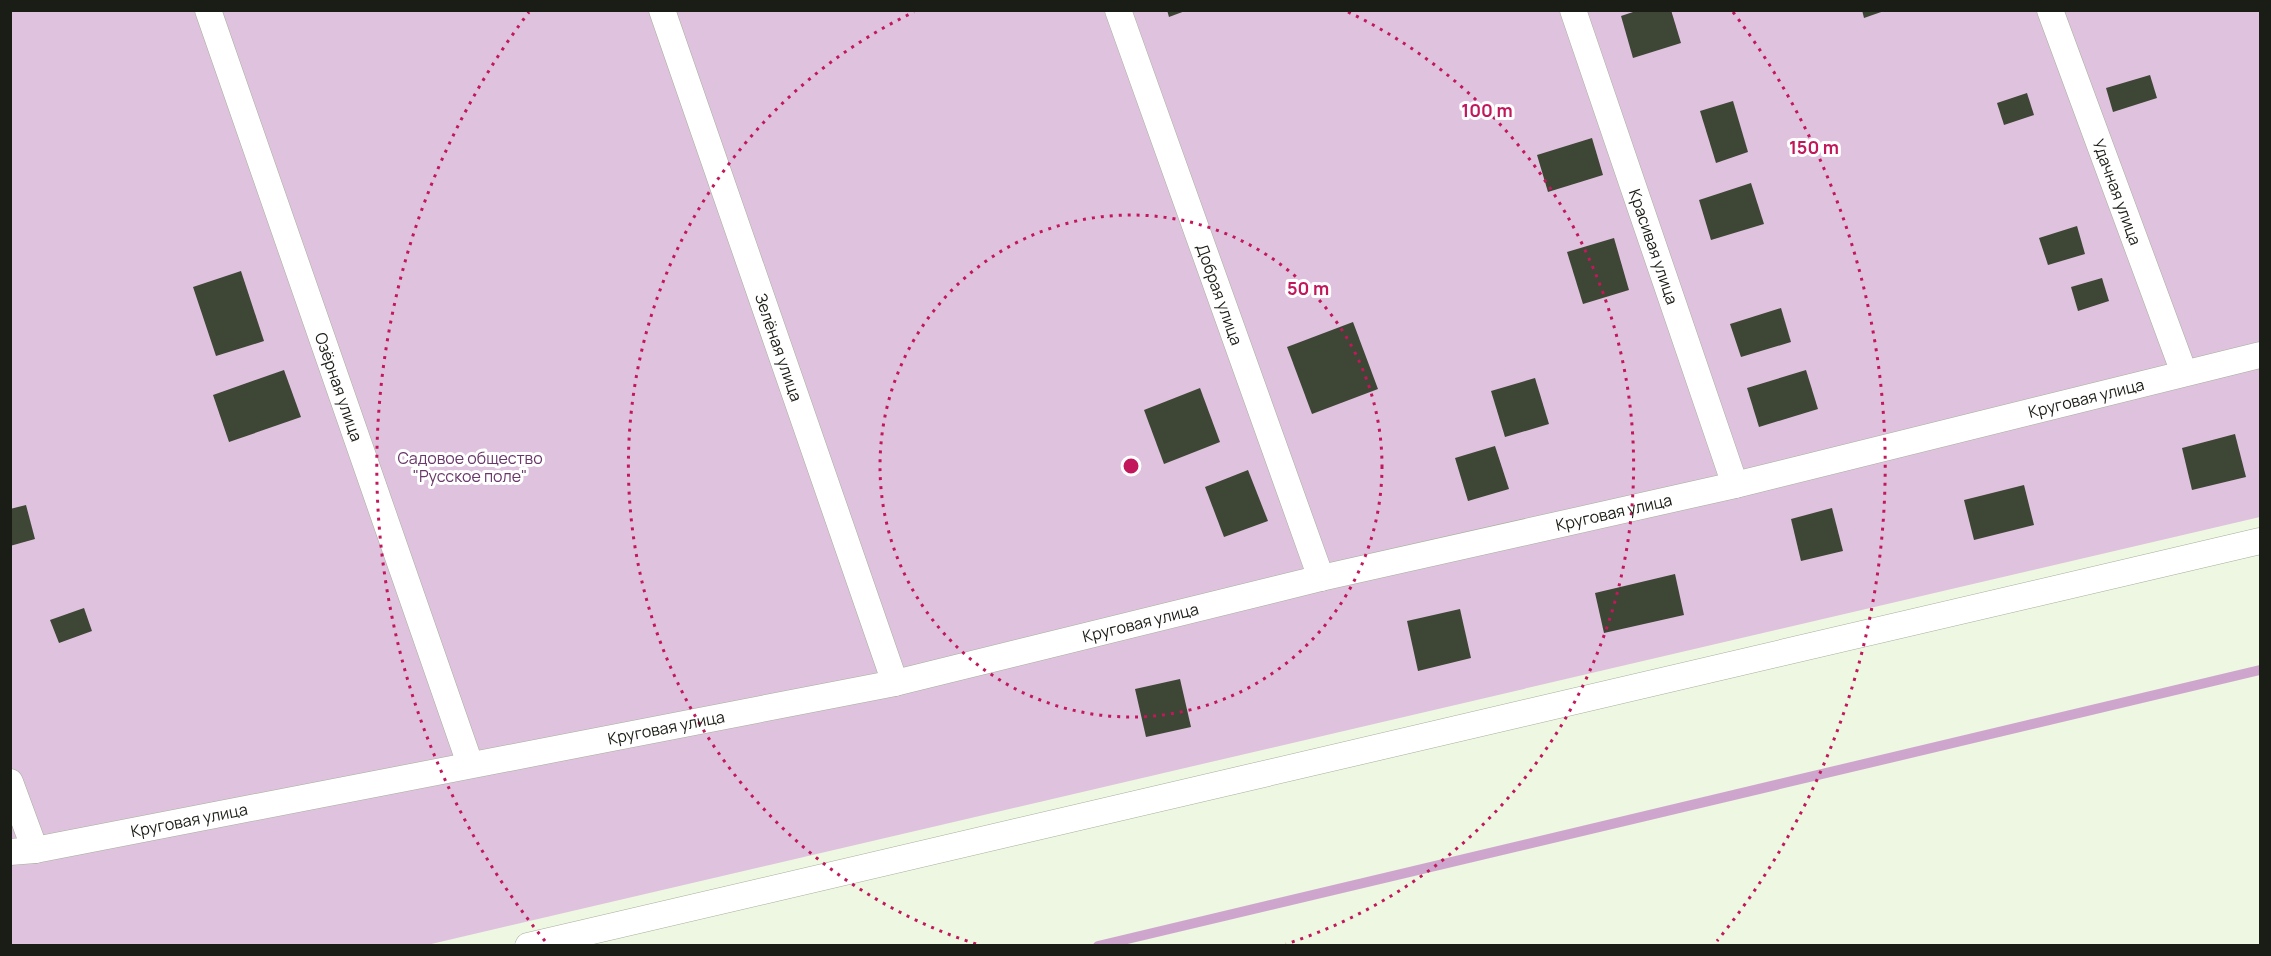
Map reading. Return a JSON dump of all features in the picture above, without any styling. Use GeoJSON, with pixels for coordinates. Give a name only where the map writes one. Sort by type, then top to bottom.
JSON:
{"type":"FeatureCollection","features":[{"type":"Feature","properties":{"kind":"street","name":"Озёрная улица"},"geometry":{"type":"LineString","coordinates":[[208,10],[470,764]]}},
{"type":"Feature","properties":{"kind":"street","name":"Зелёная улица"},"geometry":{"type":"LineString","coordinates":[[662,10],[894,683]]}},
{"type":"Feature","properties":{"kind":"street","name":"Добрая улица"},"geometry":{"type":"LineString","coordinates":[[1118,10],[1321,578]]}},
{"type":"Feature","properties":{"kind":"street","name":"Красивая улица"},"geometry":{"type":"LineString","coordinates":[[1573,10],[1735,485]]}},
{"type":"Feature","properties":{"kind":"street","name":"Удачная улица"},"geometry":{"type":"LineString","coordinates":[[2050,10],[2184,373]]}},
{"type":"Feature","properties":{"kind":"street","name":"Круговая улица"},"geometry":{"type":"LineString","coordinates":[[23,851],[894,683],[1321,578],[1735,485],[2260,355]]}},
{"type":"Feature","properties":{"kind":"street"},"geometry":{"type":"LineString","coordinates":[[528,945],[2260,541]]}},
{"type":"Feature","properties":{"kind":"street"},"geometry":{"type":"LineString","coordinates":[[10,782],[23,851]]}},
{"type":"Feature","properties":{"kind":"green space","name":"Садовое общество \"Русское поле\""},"geometry":{"type":"Polygon","coordinates":[[[10,11],[2260,11],[2260,517],[427,945],[11,945],[10,11]]]}},
{"type":"Feature","properties":{"kind":"building"},"geometry":{"type":"Polygon","coordinates":[[[1167,10],[1185,10],[1185,11],[1169,17],[1167,10]]]}},
{"type":"Feature","properties":{"kind":"building"},"geometry":{"type":"Polygon","coordinates":[[[1639,10],[1671,10],[1681,43],[1633,58],[1621,16],[1639,10]]]}},
{"type":"Feature","properties":{"kind":"building"},"geometry":{"type":"Polygon","coordinates":[[[1862,10],[1884,10],[1884,11],[1864,18],[1862,10]]]}},
{"type":"Feature","properties":{"kind":"building"},"geometry":{"type":"Polygon","coordinates":[[[2150,75],[2157,98],[2113,112],[2106,88],[2150,75]]]}},
{"type":"Feature","properties":{"kind":"building"},"geometry":{"type":"Polygon","coordinates":[[[2027,93],[2034,115],[2004,125],[1997,103],[2027,93]]]}},
{"type":"Feature","properties":{"kind":"building"},"geometry":{"type":"Polygon","coordinates":[[[1733,101],[1748,152],[1716,163],[1700,111],[1733,101]]]}},
{"type":"Feature","properties":{"kind":"building"},"geometry":{"type":"Polygon","coordinates":[[[1592,138],[1603,175],[1548,192],[1537,155],[1592,138]]]}},
{"type":"Feature","properties":{"kind":"building"},"geometry":{"type":"Polygon","coordinates":[[[1751,183],[1764,224],[1711,240],[1699,200],[1751,183]]]}},
{"type":"Feature","properties":{"kind":"building"},"geometry":{"type":"Polygon","coordinates":[[[2077,226],[2085,254],[2048,265],[2039,238],[2077,226]]]}},
{"type":"Feature","properties":{"kind":"building"},"geometry":{"type":"Polygon","coordinates":[[[1614,238],[1629,290],[1583,304],[1567,252],[1614,238]]]}},
{"type":"Feature","properties":{"kind":"building"},"geometry":{"type":"Polygon","coordinates":[[[241,271],[264,341],[216,356],[193,287],[241,271]]]}},
{"type":"Feature","properties":{"kind":"building"},"geometry":{"type":"Polygon","coordinates":[[[2102,278],[2109,301],[2078,311],[2071,287],[2102,278]]]}},
{"type":"Feature","properties":{"kind":"building"},"geometry":{"type":"Polygon","coordinates":[[[1781,308],[1791,342],[1741,357],[1730,324],[1781,308]]]}},
{"type":"Feature","properties":{"kind":"building"},"geometry":{"type":"Polygon","coordinates":[[[1353,322],[1378,389],[1312,414],[1287,347],[1353,322]]]}},
{"type":"Feature","properties":{"kind":"building"},"geometry":{"type":"Polygon","coordinates":[[[284,370],[301,417],[229,442],[213,395],[284,370]]]}},
{"type":"Feature","properties":{"kind":"building"},"geometry":{"type":"Polygon","coordinates":[[[1806,370],[1818,409],[1759,427],[1747,388],[1806,370]]]}},
{"type":"Feature","properties":{"kind":"building"},"geometry":{"type":"Polygon","coordinates":[[[1535,378],[1549,424],[1505,437],[1491,391],[1535,378]]]}},
{"type":"Feature","properties":{"kind":"building"},"geometry":{"type":"Polygon","coordinates":[[[1200,388],[1220,442],[1164,464],[1144,410],[1200,388]]]}},
{"type":"Feature","properties":{"kind":"building"},"geometry":{"type":"Polygon","coordinates":[[[2235,434],[2246,477],[2192,490],[2182,448],[2235,434]]]}},
{"type":"Feature","properties":{"kind":"building"},"geometry":{"type":"Polygon","coordinates":[[[1495,446],[1509,489],[1468,501],[1455,458],[1495,446]]]}},
{"type":"Feature","properties":{"kind":"building"},"geometry":{"type":"Polygon","coordinates":[[[1248,470],[1268,521],[1224,537],[1205,487],[1248,470]]]}},
{"type":"Feature","properties":{"kind":"building"},"geometry":{"type":"Polygon","coordinates":[[[2024,485],[2034,525],[1974,540],[1964,500],[2024,485]]]}},
{"type":"Feature","properties":{"kind":"building"},"geometry":{"type":"Polygon","coordinates":[[[26,505],[35,539],[10,546],[10,509],[26,505]]]}},
{"type":"Feature","properties":{"kind":"building"},"geometry":{"type":"Polygon","coordinates":[[[1832,508],[1843,551],[1801,561],[1791,519],[1832,508]]]}},
{"type":"Feature","properties":{"kind":"building"},"geometry":{"type":"Polygon","coordinates":[[[1675,574],[1684,615],[1604,633],[1595,593],[1675,574]]]}},
{"type":"Feature","properties":{"kind":"building"},"geometry":{"type":"Polygon","coordinates":[[[84,608],[92,631],[59,643],[50,620],[84,608]]]}},
{"type":"Feature","properties":{"kind":"building"},"geometry":{"type":"Polygon","coordinates":[[[1460,609],[1471,658],[1418,671],[1407,621],[1460,609]]]}},
{"type":"Feature","properties":{"kind":"building"},"geometry":{"type":"Polygon","coordinates":[[[1180,679],[1191,727],[1146,737],[1135,689],[1180,679]]]}},
{"type":"Feature","properties":{"kind":"waterway"},"geometry":{"type":"LineString","coordinates":[[1098,946],[2260,670]]}}]}
